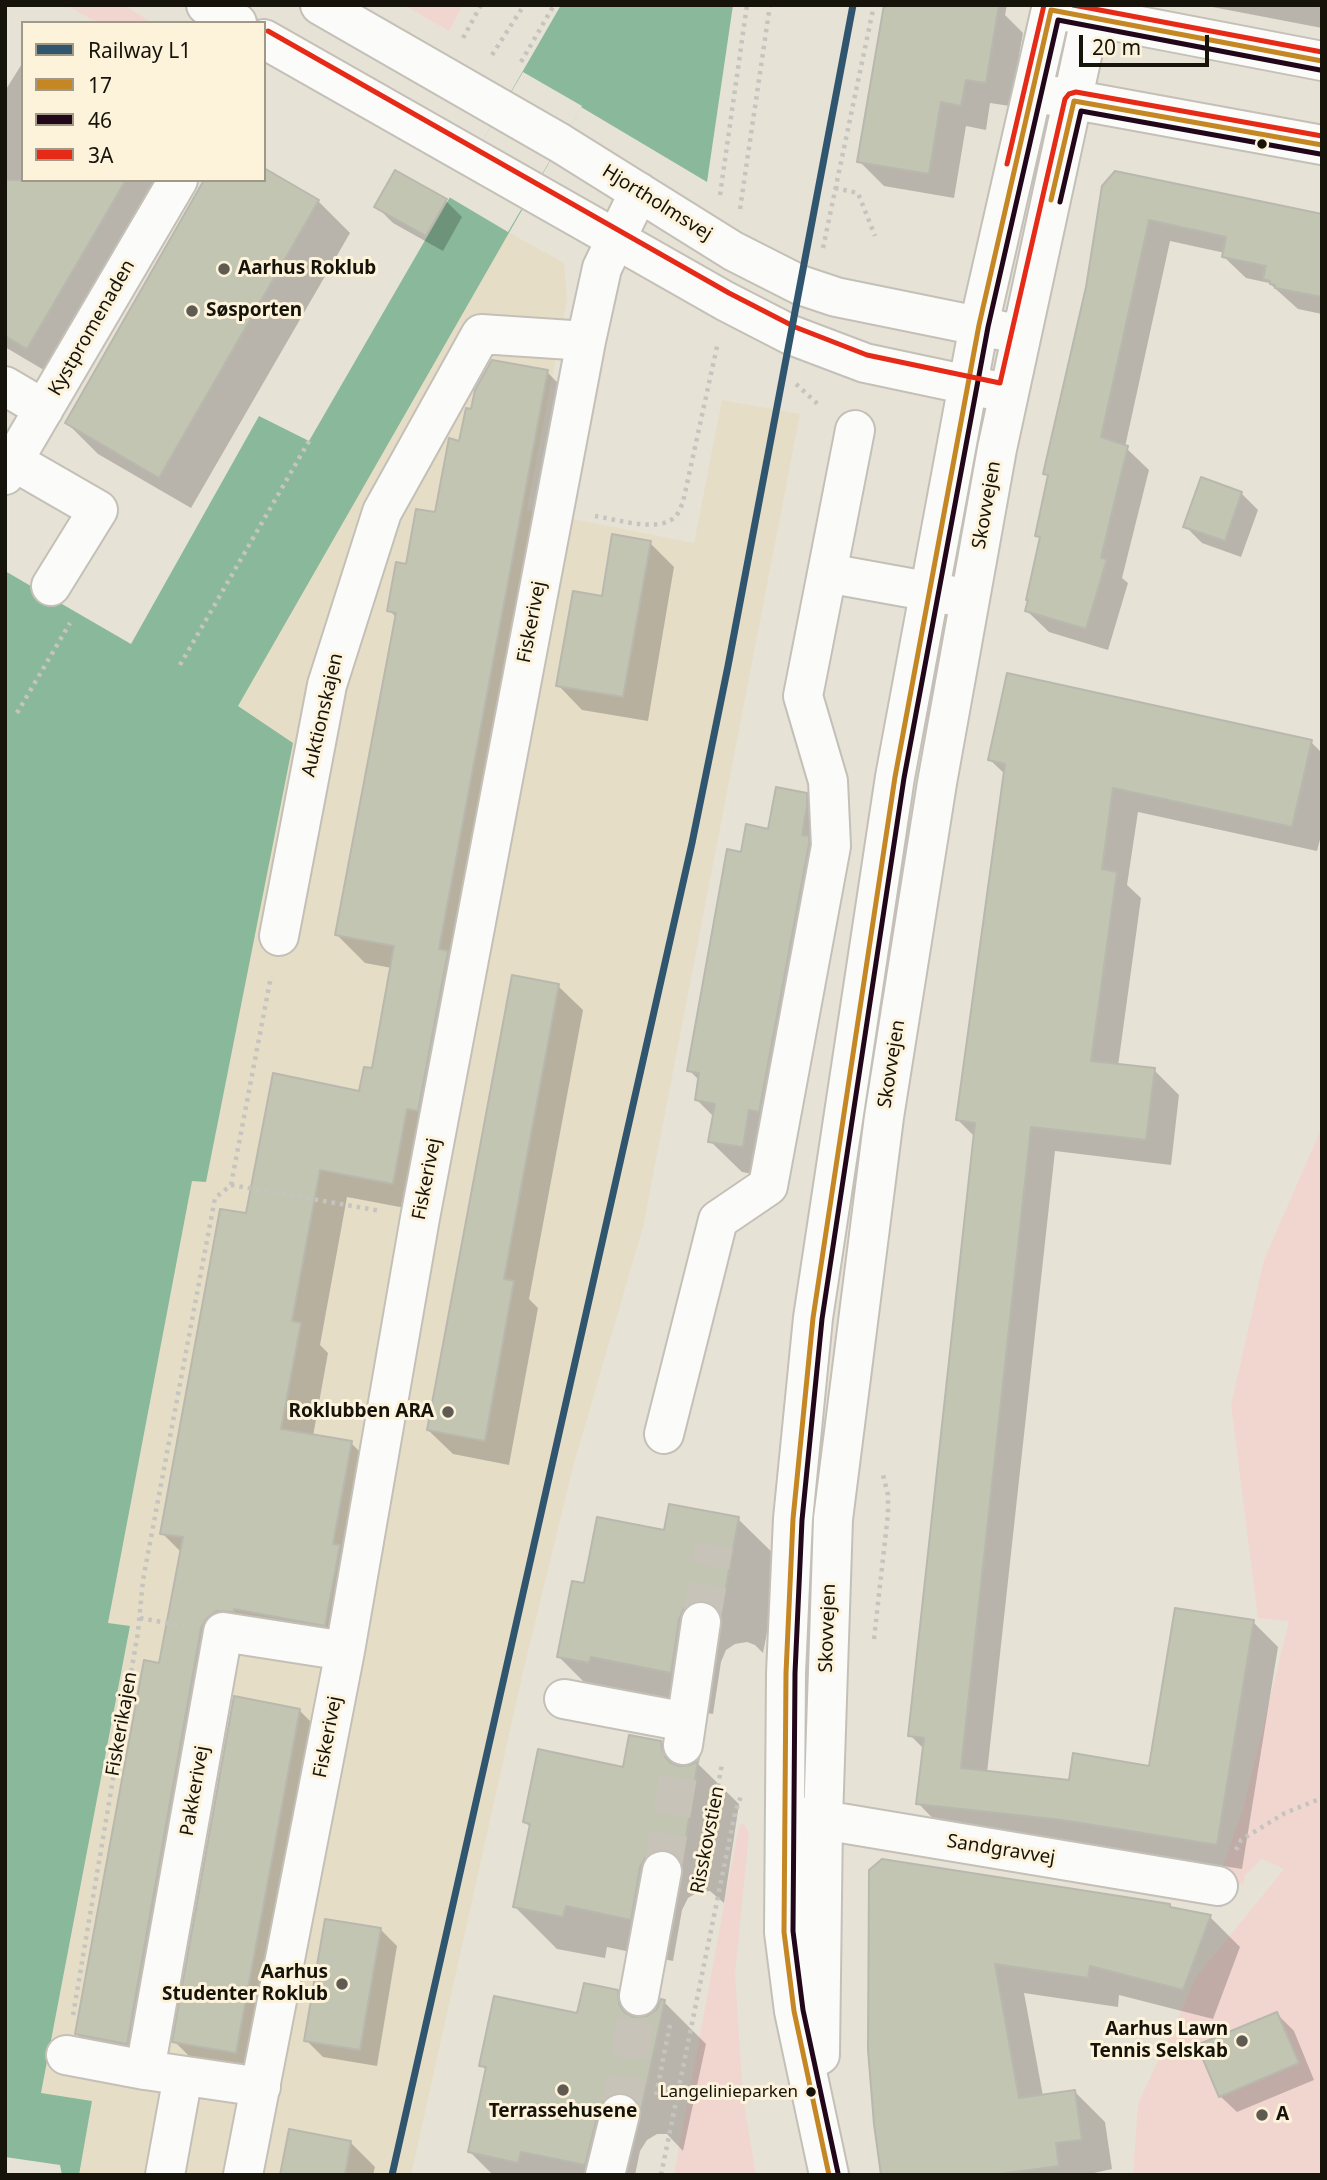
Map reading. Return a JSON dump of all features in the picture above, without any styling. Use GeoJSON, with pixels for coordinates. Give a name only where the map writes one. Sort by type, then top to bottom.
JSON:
{"type":"FeatureCollection","features":[{"type":"Feature","properties":{"kind":"street"},"geometry":{"type":"LineString","coordinates":[[206,5],[234,21]]}},
{"type":"Feature","properties":{"kind":"street","name":"Hjortholmsvej"},"geometry":{"type":"LineString","coordinates":[[320,5],[560,143],[721,243],[800,285],[836,297],[1020,335]]}},
{"type":"Feature","properties":{"kind":"street"},"geometry":{"type":"LineString","coordinates":[[1051,7],[1092,11],[1322,61]]}},
{"type":"Feature","properties":{"kind":"street","name":"Skovvejen"},"geometry":{"type":"LineString","coordinates":[[829,2175],[794,2011],[784,1932],[786,1673],[793,1519],[813,1318],[895,777],[979,326],[1051,7]]}},
{"type":"Feature","properties":{"kind":"street","name":"Skovvejen"},"geometry":{"type":"LineString","coordinates":[[819,2127],[823,1821],[833,1519],[884,1117],[934,797],[1007,393],[1092,11]]}},
{"type":"Feature","properties":{"kind":"street"},"geometry":{"type":"LineString","coordinates":[[266,39],[531,192],[791,335],[865,363],[1007,393]]}},
{"type":"Feature","properties":{"kind":"street"},"geometry":{"type":"LineString","coordinates":[[1033,92],[1322,145]]}},
{"type":"Feature","properties":{"kind":"street","name":"Kystpromenaden"},"geometry":{"type":"LineString","coordinates":[[9,468],[177,182]]}},
{"type":"Feature","properties":{"kind":"street","name":"Fiskerivej"},"geometry":{"type":"LineString","coordinates":[[243,2175],[345,1651],[420,1218],[586,341],[601,268],[639,192]]}},
{"type":"Feature","properties":{"kind":"street","name":"Auktionskajen"},"geometry":{"type":"LineString","coordinates":[[279,936],[327,685],[382,512],[481,334],[586,341]]}},
{"type":"Feature","properties":{"kind":"street"},"geometry":{"type":"LineString","coordinates":[[5,386],[44,409]]}},
{"type":"Feature","properties":{"kind":"street"},"geometry":{"type":"LineString","coordinates":[[664,1434],[719,1220],[768,1186],[771,1173],[831,845],[828,781],[803,696],[855,430]]}},
{"type":"Feature","properties":{"kind":"street"},"geometry":{"type":"LineString","coordinates":[[9,468],[98,510],[64,599]]}},
{"type":"Feature","properties":{"kind":"street"},"geometry":{"type":"LineString","coordinates":[[827,573],[970,599]]}},
{"type":"Feature","properties":{"kind":"street"},"geometry":{"type":"LineString","coordinates":[[564,1699],[685,1733],[701,1622]]}},
{"type":"Feature","properties":{"kind":"street","name":"Pakkerivej"},"geometry":{"type":"LineString","coordinates":[[145,2070],[223,1632],[345,1651]]}},
{"type":"Feature","properties":{"kind":"street","name":"Sandgravvej"},"geometry":{"type":"LineString","coordinates":[[784,1814],[1218,1886]]}},
{"type":"Feature","properties":{"kind":"street"},"geometry":{"type":"LineString","coordinates":[[639,1996],[662,1871]]}},
{"type":"Feature","properties":{"kind":"street"},"geometry":{"type":"LineString","coordinates":[[66,2055],[261,2087]]}},
{"type":"Feature","properties":{"kind":"street"},"geometry":{"type":"LineString","coordinates":[[165,2175],[183,2076]]}},
{"type":"Feature","properties":{"kind":"street"},"geometry":{"type":"LineString","coordinates":[[605,2175],[637,2111]]}},
{"type":"Feature","properties":{"kind":"path"},"geometry":{"type":"LineString","coordinates":[[484,100],[524,5]]}},
{"type":"Feature","properties":{"kind":"path"},"geometry":{"type":"LineString","coordinates":[[521,62],[554,5]]}},
{"type":"Feature","properties":{"kind":"path"},"geometry":{"type":"LineString","coordinates":[[721,243],[719,201],[747,5]]}},
{"type":"Feature","properties":{"kind":"path"},"geometry":{"type":"LineString","coordinates":[[721,243],[770,5]]}},
{"type":"Feature","properties":{"kind":"path"},"geometry":{"type":"LineString","coordinates":[[815,290],[874,5]]}},
{"type":"Feature","properties":{"kind":"path"},"geometry":{"type":"LineString","coordinates":[[835,188],[858,193],[875,236]]}},
{"type":"Feature","properties":{"kind":"path"},"geometry":{"type":"LineString","coordinates":[[554,509],[649,525],[662,524],[675,517],[683,502],[725,301]]}},
{"type":"Feature","properties":{"kind":"path"},"geometry":{"type":"LineString","coordinates":[[180,665],[309,442]]}},
{"type":"Feature","properties":{"kind":"path"},"geometry":{"type":"LineString","coordinates":[[17,713],[64,599]]}},
{"type":"Feature","properties":{"kind":"path"},"geometry":{"type":"LineString","coordinates":[[279,936],[231,1185],[420,1218]]}},
{"type":"Feature","properties":{"kind":"path","name":"Fiskerikajen"},"geometry":{"type":"LineString","coordinates":[[66,2055],[138,1632],[143,1580],[212,1212],[215,1198],[231,1185]]}},
{"type":"Feature","properties":{"kind":"path"},"geometry":{"type":"LineString","coordinates":[[888,1495],[888,1514]]}},
{"type":"Feature","properties":{"kind":"path","name":"Risskovstien"},"geometry":{"type":"LineString","coordinates":[[704,1864],[724,1756]]}},
{"type":"Feature","properties":{"kind":"path","name":"Risskovstien"},"geometry":{"type":"LineString","coordinates":[[661,2175],[735,1813],[743,1789]]}},
{"type":"Feature","properties":{"kind":"path"},"geometry":{"type":"LineString","coordinates":[[1218,1886],[1241,1840],[1285,1813],[1322,1798]]}},
{"type":"Feature","properties":{"kind":"path"},"geometry":{"type":"LineString","coordinates":[[637,2111],[673,2012]]}},
{"type":"Feature","properties":{"kind":"shaded area"},"geometry":{"type":"Polygon","coordinates":[[[66,5],[124,5],[150,21],[94,21],[66,5]]]}},
{"type":"Feature","properties":{"kind":"shaded area"},"geometry":{"type":"Polygon","coordinates":[[[404,5],[463,5],[449,31],[404,5]]]}},
{"type":"Feature","properties":{"kind":"shaded area"},"geometry":{"type":"Polygon","coordinates":[[[561,5],[733,5],[707,182],[581,107],[238,706],[293,743],[206,1182],[192,1181],[108,1623],[130,1626],[41,2093],[92,2101],[79,2175],[5,2175],[5,571],[131,644],[259,416],[309,441],[561,5]]]}},
{"type":"Feature","properties":{"kind":"shaded area"},"geometry":{"type":"Polygon","coordinates":[[[508,232],[564,263],[567,300],[527,510],[694,543],[722,400],[800,414],[643,1227],[574,1463],[523,1672],[411,2175],[79,2175],[92,2101],[41,2094],[130,1627],[108,1624],[192,1180],[206,1182],[237,706],[508,232]]]}},
{"type":"Feature","properties":{"kind":"shaded area"},"geometry":{"type":"Polygon","coordinates":[[[1322,1127],[1322,2175],[1133,2175],[1138,2104],[1197,1976],[1284,1869],[1262,1859],[1245,1875],[1243,1885],[1219,1877],[1243,1809],[1289,1621],[1258,1618],[1231,1405],[1264,1260],[1322,1127]]]}},
{"type":"Feature","properties":{"kind":"shaded area"},"geometry":{"type":"Polygon","coordinates":[[[744,1824],[749,1833],[735,1974],[743,2097],[756,2175],[674,2175],[739,1825],[744,1824]]]}},
{"type":"Feature","properties":{"kind":"pier"},"geometry":{"type":"Polygon","coordinates":[[[523,72],[582,106],[508,232],[449,197],[523,72]]]}},
{"type":"Feature","properties":{"kind":"pier"},"geometry":{"type":"Polygon","coordinates":[[[5,2157],[60,2165],[62,2175],[5,2173],[5,2157]]]}},
{"type":"Feature","properties":{"kind":"building"},"geometry":{"type":"Polygon","coordinates":[[[884,5],[999,5],[986,83],[966,80],[961,106],[941,102],[929,174],[857,162],[884,5]]]}},
{"type":"Feature","properties":{"kind":"building","name":"Søsporten"},"geometry":{"type":"Polygon","coordinates":[[[266,169],[319,200],[159,478],[65,423],[203,182],[266,182],[266,169]]]}},
{"type":"Feature","properties":{"kind":"building"},"geometry":{"type":"Polygon","coordinates":[[[395,170],[447,199],[426,236],[374,207],[395,170]]]}},
{"type":"Feature","properties":{"kind":"building"},"geometry":{"type":"Polygon","coordinates":[[[1115,171],[1322,214],[1322,297],[1275,288],[1270,281],[1263,279],[1266,266],[1222,257],[1226,237],[1149,220],[1101,437],[1128,446],[1101,558],[1107,559],[1086,629],[1025,611],[1040,537],[1035,536],[1048,475],[1043,474],[1086,287],[1102,186],[1115,171]]]}},
{"type":"Feature","properties":{"kind":"building"},"geometry":{"type":"Polygon","coordinates":[[[5,180],[125,182],[27,349],[5,336],[5,180]]]}},
{"type":"Feature","properties":{"kind":"building"},"geometry":{"type":"Polygon","coordinates":[[[492,360],[548,370],[439,949],[448,951],[418,1111],[407,1109],[393,1184],[320,1170],[292,1321],[301,1323],[281,1429],[352,1441],[333,1544],[340,1545],[325,1626],[234,1609],[234,1612],[216,1611],[206,1619],[201,1628],[127,2044],[75,2034],[144,1660],[159,1663],[183,1537],[160,1534],[220,1209],[246,1213],[273,1073],[359,1091],[364,1067],[372,1068],[394,946],[335,935],[396,613],[387,611],[396,562],[406,564],[416,509],[435,512],[449,438],[459,441],[466,408],[471,409],[475,390],[492,360]]]}},
{"type":"Feature","properties":{"kind":"building"},"geometry":{"type":"Polygon","coordinates":[[[1201,477],[1242,492],[1225,541],[1183,527],[1201,477]]]}},
{"type":"Feature","properties":{"kind":"building"},"geometry":{"type":"Polygon","coordinates":[[[612,534],[651,541],[623,697],[556,686],[573,591],[602,596],[612,534]]]}},
{"type":"Feature","properties":{"kind":"building"},"geometry":{"type":"Polygon","coordinates":[[[1007,673],[1312,740],[1292,827],[1113,788],[1102,869],[1117,872],[1091,1061],[1155,1068],[1146,1140],[1031,1127],[961,1768],[1069,1780],[1073,1753],[1149,1766],[1175,1608],[1254,1620],[1217,1845],[1062,1820],[916,1804],[924,1738],[908,1736],[975,1123],[956,1120],[1005,764],[988,760],[1007,673]]]}},
{"type":"Feature","properties":{"kind":"building"},"geometry":{"type":"Polygon","coordinates":[[[776,787],[807,793],[802,835],[809,836],[809,844],[759,1112],[749,1110],[743,1147],[708,1142],[715,1104],[695,1100],[699,1073],[687,1071],[727,849],[741,852],[746,824],[768,829],[776,787]]]}},
{"type":"Feature","properties":{"kind":"building"},"geometry":{"type":"Polygon","coordinates":[[[512,975],[559,984],[504,1279],[514,1281],[485,1441],[427,1430],[512,975]]]}},
{"type":"Feature","properties":{"kind":"building"},"geometry":{"type":"Polygon","coordinates":[[[669,1504],[739,1517],[721,1613],[714,1604],[703,1600],[692,1602],[684,1608],[679,1619],[671,1673],[591,1657],[589,1663],[557,1657],[572,1581],[584,1583],[597,1517],[664,1530],[669,1504]]]}},
{"type":"Feature","properties":{"kind":"building"},"geometry":{"type":"Polygon","coordinates":[[[234,1696],[300,1709],[236,2053],[172,2042],[234,1696]]]}},
{"type":"Feature","properties":{"kind":"building"},"geometry":{"type":"Polygon","coordinates":[[[629,1735],[661,1741],[663,1754],[669,1762],[679,1766],[698,1761],[682,1863],[677,1855],[667,1850],[655,1850],[646,1856],[640,1867],[631,1920],[566,1906],[563,1917],[513,1907],[530,1824],[523,1822],[538,1749],[623,1767],[629,1735]]]}},
{"type":"Feature","properties":{"kind":"building"},"geometry":{"type":"Polygon","coordinates":[[[882,1859],[1170,1904],[1170,1907],[1211,1915],[1183,1990],[1090,1966],[1088,1978],[995,1964],[1019,2098],[1075,2090],[1082,2140],[1056,2143],[1059,2166],[992,2175],[881,2175],[868,2050],[869,1870],[882,1859]]]}},
{"type":"Feature","properties":{"kind":"building","name":"Aarhus Studenter Roklub"},"geometry":{"type":"Polygon","coordinates":[[[325,1919],[381,1928],[360,2050],[304,2041],[325,1919]]]}},
{"type":"Feature","properties":{"kind":"building","name":"Terrassehusene"},"geometry":{"type":"Polygon","coordinates":[[[584,1983],[618,1990],[619,2004],[624,2012],[634,2017],[647,2016],[656,2010],[661,1999],[665,2000],[641,2111],[636,2099],[626,2093],[615,2093],[605,2098],[599,2109],[585,2165],[521,2152],[518,2163],[468,2152],[486,2067],[479,2066],[494,1996],[577,2013],[584,1983]]]}},
{"type":"Feature","properties":{"kind":"building"},"geometry":{"type":"Polygon","coordinates":[[[1277,2012],[1299,2063],[1219,2097],[1197,2045],[1277,2012]]]}},
{"type":"Feature","properties":{"kind":"building"},"geometry":{"type":"Polygon","coordinates":[[[289,2129],[351,2141],[345,2175],[280,2175],[289,2129]]]}},
{"type":"Feature","properties":{"kind":"tunnel"},"geometry":{"type":"LineString","coordinates":[[701,1622],[714,1545]]}},
{"type":"Feature","properties":{"kind":"tunnel"},"geometry":{"type":"LineString","coordinates":[[662,1871],[683,1745]]}},
{"type":"Feature","properties":{"kind":"tunnel"},"geometry":{"type":"LineString","coordinates":[[620,2114],[639,1996]]}},
{"type":"Feature","properties":{"kind":"rail line","name":"L1"},"geometry":{"type":"LineString","coordinates":[[392,2175],[692,843],[853,5]]}},
{"type":"Feature","properties":{"kind":"transit line","name":"3A"},"geometry":{"type":"LineString","coordinates":[[1007,164],[1044,5]]}},
{"type":"Feature","properties":{"kind":"transit line","name":"3A"},"geometry":{"type":"LineString","coordinates":[[1073,5],[1322,52]]}},
{"type":"Feature","properties":{"kind":"transit line","name":"17"},"geometry":{"type":"LineString","coordinates":[[829,2175],[794,2011],[784,1932],[786,1673],[793,1519],[813,1318],[895,777],[979,325],[1051,10],[1322,61]]}},
{"type":"Feature","properties":{"kind":"transit line","name":"46"},"geometry":{"type":"LineString","coordinates":[[838,2173],[803,2010],[793,1931],[795,1673],[802,1520],[822,1319],[904,778],[988,327],[1058,20],[1320,70]]}},
{"type":"Feature","properties":{"kind":"transit line","name":"3A"},"geometry":{"type":"LineString","coordinates":[[268,31],[729,293],[795,327],[867,355],[1000,383],[1065,99],[1069,94],[1076,92],[1322,136]]}},
{"type":"Feature","properties":{"kind":"transit line","name":"17"},"geometry":{"type":"LineString","coordinates":[[1051,200],[1074,101],[1322,145]]}},
{"type":"Feature","properties":{"kind":"transit line","name":"46"},"geometry":{"type":"LineString","coordinates":[[1060,202],[1081,111],[1320,154]]}},
{"type":"Feature","properties":{"kind":"place","name":"Aarhus Roklub"},"geometry":{"type":"Point","coordinates":[224,269]}},
{"type":"Feature","properties":{"kind":"place","name":"Søsporten"},"geometry":{"type":"Point","coordinates":[192,311]}},
{"type":"Feature","properties":{"kind":"place","name":"Roklubben ARA"},"geometry":{"type":"Point","coordinates":[448,1412]}},
{"type":"Feature","properties":{"kind":"place","name":"Aarhus Studenter Roklub"},"geometry":{"type":"Point","coordinates":[342,1984]}},
{"type":"Feature","properties":{"kind":"place","name":"Aarhus Lawn Tennis Selskab"},"geometry":{"type":"Point","coordinates":[1242,2041]}},
{"type":"Feature","properties":{"kind":"place","name":"Terrassehusene"},"geometry":{"type":"Point","coordinates":[563,2090]}},
{"type":"Feature","properties":{"kind":"place","name":"Langelinieparken"},"geometry":{"type":"Point","coordinates":[811,2092]}},
{"type":"Feature","properties":{"kind":"place","name":"A"},"geometry":{"type":"Point","coordinates":[1262,2115]}}]}
